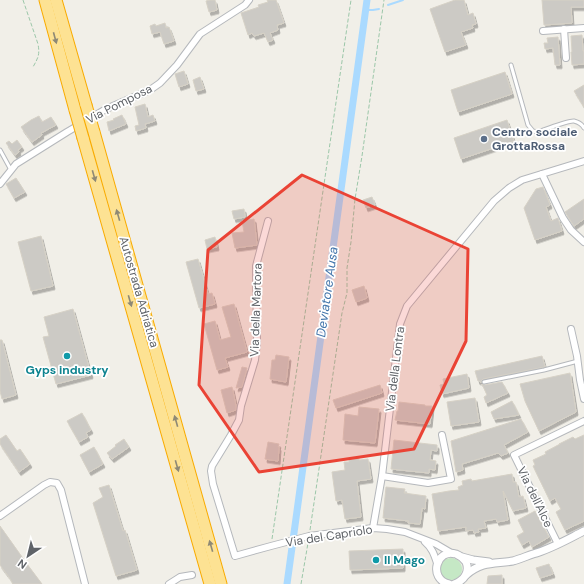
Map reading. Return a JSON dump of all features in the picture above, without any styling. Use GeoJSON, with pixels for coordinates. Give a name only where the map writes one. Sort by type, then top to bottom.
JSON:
{"type":"FeatureCollection","features":[{"type":"Feature","properties":{"kind":"highway","name":"Autostrada Adriatica"},"geometry":{"type":"LineString","coordinates":[[45,0],[210,584]]}},
{"type":"Feature","properties":{"kind":"highway","name":"Autostrada Adriatica"},"geometry":{"type":"LineString","coordinates":[[56,0],[221,584]]}},
{"type":"Feature","properties":{"kind":"street","name":"Via Pomposa"},"geometry":{"type":"LineString","coordinates":[[0,184],[16,164],[106,109],[150,90],[160,83],[200,34],[245,5],[249,0]]}},
{"type":"Feature","properties":{"kind":"street"},"geometry":{"type":"LineString","coordinates":[[543,31],[584,28]]}},
{"type":"Feature","properties":{"kind":"street"},"geometry":{"type":"LineString","coordinates":[[564,29],[566,58]]}},
{"type":"Feature","properties":{"kind":"street","name":"Via della Lontra"},"geometry":{"type":"LineString","coordinates":[[373,528],[382,476],[400,324],[407,306],[494,201],[508,188],[522,180],[584,161]]}},
{"type":"Feature","properties":{"kind":"street"},"geometry":{"type":"LineString","coordinates":[[542,174],[563,218],[584,242]]}},
{"type":"Feature","properties":{"kind":"street","name":"Via della Martora"},"geometry":{"type":"LineString","coordinates":[[235,556],[213,484],[211,471],[212,466],[239,420],[241,406],[255,360],[257,342],[256,266],[268,221]]}},
{"type":"Feature","properties":{"kind":"street"},"geometry":{"type":"LineString","coordinates":[[571,329],[584,399]]}},
{"type":"Feature","properties":{"kind":"street","name":"Via dell'Alce"},"geometry":{"type":"LineString","coordinates":[[558,544],[514,455],[584,421]]}},
{"type":"Feature","properties":{"kind":"street"},"geometry":{"type":"LineString","coordinates":[[382,476],[428,483],[450,478],[442,435]]}},
{"type":"Feature","properties":{"kind":"street"},"geometry":{"type":"LineString","coordinates":[[0,516],[44,485],[50,482],[56,483],[61,490],[85,584]]}},
{"type":"Feature","properties":{"kind":"street","name":"Via del Capriolo"},"geometry":{"type":"LineString","coordinates":[[235,556],[307,537],[373,528],[404,532],[436,544],[453,554]]}},
{"type":"Feature","properties":{"kind":"street"},"geometry":{"type":"LineString","coordinates":[[466,575],[477,567],[536,554],[584,531]]}},
{"type":"Feature","properties":{"kind":"street","name":"Via del Capriolo"},"geometry":{"type":"LineString","coordinates":[[422,539],[434,552],[437,563]]}},
{"type":"Feature","properties":{"kind":"street"},"geometry":{"type":"LineString","coordinates":[[436,584],[437,563],[443,556],[448,554],[494,563]]}},
{"type":"Feature","properties":{"kind":"street"},"geometry":{"type":"LineString","coordinates":[[454,584],[462,582],[466,575],[467,565],[462,557]]}},
{"type":"Feature","properties":{"kind":"street"},"geometry":{"type":"LineString","coordinates":[[437,573],[442,581],[449,584]]}},
{"type":"Feature","properties":{"kind":"street"},"geometry":{"type":"LineString","coordinates":[[169,584],[180,577],[192,575]]}},
{"type":"Feature","properties":{"kind":"lane"},"geometry":{"type":"LineString","coordinates":[[511,65],[528,125],[533,131],[537,132],[572,121],[578,122],[584,128]]}},
{"type":"Feature","properties":{"kind":"lane"},"geometry":{"type":"LineString","coordinates":[[0,150],[11,170]]}},
{"type":"Feature","properties":{"kind":"lane"},"geometry":{"type":"LineString","coordinates":[[484,382],[544,370],[578,361]]}},
{"type":"Feature","properties":{"kind":"path"},"geometry":{"type":"LineString","coordinates":[[23,0],[38,44],[38,57],[33,67]]}},
{"type":"Feature","properties":{"kind":"path"},"geometry":{"type":"LineString","coordinates":[[271,546],[351,0]]}},
{"type":"Feature","properties":{"kind":"path"},"geometry":{"type":"LineString","coordinates":[[301,584],[342,314],[347,293],[347,268],[355,199],[384,0]]}},
{"type":"Feature","properties":{"kind":"highlighted area"},"geometry":{"type":"Polygon","coordinates":[[[302,175],[468,249],[466,341],[414,449],[259,472],[199,385],[208,250],[302,175]]]}},
{"type":"Feature","properties":{"kind":"green space"},"geometry":{"type":"Polygon","coordinates":[[[451,558],[459,561],[462,569],[459,577],[451,580],[443,577],[440,569],[443,561],[451,558]]]}},
{"type":"Feature","properties":{"kind":"building"},"geometry":{"type":"Polygon","coordinates":[[[215,0],[217,10],[209,12],[206,1],[215,0]]]}},
{"type":"Feature","properties":{"kind":"building"},"geometry":{"type":"Polygon","coordinates":[[[267,0],[276,0],[284,23],[277,25],[278,30],[270,33],[273,40],[268,42],[264,33],[254,36],[252,33],[248,35],[241,13],[259,7],[258,5],[268,2],[267,0]]]}},
{"type":"Feature","properties":{"kind":"building"},"geometry":{"type":"Polygon","coordinates":[[[455,0],[464,0],[468,15],[473,13],[476,24],[472,25],[473,28],[461,32],[466,45],[445,52],[430,9],[455,0]]]}},
{"type":"Feature","properties":{"kind":"building"},"geometry":{"type":"Polygon","coordinates":[[[542,0],[584,0],[584,7],[571,7],[572,23],[544,25],[542,0]]]}},
{"type":"Feature","properties":{"kind":"building"},"geometry":{"type":"Polygon","coordinates":[[[165,23],[166,28],[169,27],[174,41],[164,44],[160,32],[152,34],[150,26],[165,23]]]}},
{"type":"Feature","properties":{"kind":"building"},"geometry":{"type":"Polygon","coordinates":[[[582,35],[584,64],[572,65],[571,36],[582,35]]]}},
{"type":"Feature","properties":{"kind":"building"},"geometry":{"type":"Polygon","coordinates":[[[558,37],[560,65],[555,65],[553,48],[545,49],[544,43],[548,43],[547,38],[558,37]]]}},
{"type":"Feature","properties":{"kind":"building"},"geometry":{"type":"Polygon","coordinates":[[[184,71],[188,84],[179,87],[175,74],[184,71]]]}},
{"type":"Feature","properties":{"kind":"building"},"geometry":{"type":"Polygon","coordinates":[[[505,72],[512,94],[458,112],[451,90],[505,72]]]}},
{"type":"Feature","properties":{"kind":"building"},"geometry":{"type":"Polygon","coordinates":[[[200,77],[204,89],[196,91],[193,80],[200,77]]]}},
{"type":"Feature","properties":{"kind":"building"},"geometry":{"type":"Polygon","coordinates":[[[584,85],[584,107],[574,91],[584,85]]]}},
{"type":"Feature","properties":{"kind":"building"},"geometry":{"type":"Polygon","coordinates":[[[145,104],[148,117],[153,115],[155,121],[145,124],[146,128],[136,131],[135,126],[139,125],[135,107],[145,104]]]}},
{"type":"Feature","properties":{"kind":"building"},"geometry":{"type":"Polygon","coordinates":[[[122,115],[126,124],[109,131],[107,122],[122,115]]]}},
{"type":"Feature","properties":{"kind":"building"},"geometry":{"type":"Polygon","coordinates":[[[39,116],[42,122],[51,117],[56,125],[41,133],[42,135],[32,142],[21,127],[39,116]]]}},
{"type":"Feature","properties":{"kind":"building","name":"Centro sociale GrottaRossa"},"geometry":{"type":"Polygon","coordinates":[[[507,120],[514,141],[461,159],[454,138],[507,120]]]}},
{"type":"Feature","properties":{"kind":"building"},"geometry":{"type":"Polygon","coordinates":[[[17,140],[22,147],[15,155],[6,143],[9,141],[12,144],[17,140]]]}},
{"type":"Feature","properties":{"kind":"building"},"geometry":{"type":"Polygon","coordinates":[[[16,178],[25,192],[14,198],[6,184],[16,178]]]}},
{"type":"Feature","properties":{"kind":"building"},"geometry":{"type":"Polygon","coordinates":[[[543,187],[550,205],[546,207],[551,221],[558,218],[562,231],[535,240],[524,208],[536,189],[543,187]]]}},
{"type":"Feature","properties":{"kind":"building"},"geometry":{"type":"Polygon","coordinates":[[[372,197],[375,205],[366,208],[363,200],[372,197]]]}},
{"type":"Feature","properties":{"kind":"building"},"geometry":{"type":"Polygon","coordinates":[[[584,199],[584,219],[574,226],[565,212],[584,199]]]}},
{"type":"Feature","properties":{"kind":"building"},"geometry":{"type":"Polygon","coordinates":[[[244,209],[245,217],[234,219],[232,211],[244,209]]]}},
{"type":"Feature","properties":{"kind":"building"},"geometry":{"type":"Polygon","coordinates":[[[254,219],[257,245],[235,248],[232,233],[244,232],[242,221],[254,219]]]}},
{"type":"Feature","properties":{"kind":"building"},"geometry":{"type":"Polygon","coordinates":[[[41,236],[53,286],[31,291],[18,242],[41,236]]]}},
{"type":"Feature","properties":{"kind":"building"},"geometry":{"type":"Polygon","coordinates":[[[215,237],[217,247],[207,249],[205,240],[215,237]]]}},
{"type":"Feature","properties":{"kind":"building"},"geometry":{"type":"Polygon","coordinates":[[[198,259],[208,294],[212,293],[215,304],[199,308],[186,262],[198,259]]]}},
{"type":"Feature","properties":{"kind":"building"},"geometry":{"type":"Polygon","coordinates":[[[364,286],[367,298],[356,302],[352,290],[364,286]]]}},
{"type":"Feature","properties":{"kind":"building"},"geometry":{"type":"Polygon","coordinates":[[[234,304],[247,352],[225,358],[228,367],[217,370],[204,324],[215,321],[220,340],[231,337],[222,307],[234,304]]]}},
{"type":"Feature","properties":{"kind":"building","name":"Gyps industry"},"geometry":{"type":"Polygon","coordinates":[[[73,309],[91,375],[56,384],[43,337],[49,336],[44,317],[73,309]]]}},
{"type":"Feature","properties":{"kind":"building"},"geometry":{"type":"Polygon","coordinates":[[[0,340],[2,340],[16,395],[2,399],[0,391],[0,340]]]}},
{"type":"Feature","properties":{"kind":"building"},"geometry":{"type":"Polygon","coordinates":[[[276,355],[289,357],[286,382],[270,379],[272,360],[275,360],[276,355]]]}},
{"type":"Feature","properties":{"kind":"building"},"geometry":{"type":"Polygon","coordinates":[[[542,356],[545,367],[483,379],[481,383],[478,381],[475,371],[542,356]]]}},
{"type":"Feature","properties":{"kind":"building"},"geometry":{"type":"Polygon","coordinates":[[[242,367],[247,368],[242,387],[236,388],[242,367]]]}},
{"type":"Feature","properties":{"kind":"building"},"geometry":{"type":"Polygon","coordinates":[[[570,373],[576,412],[539,431],[525,401],[520,384],[570,373]]]}},
{"type":"Feature","properties":{"kind":"building"},"geometry":{"type":"Polygon","coordinates":[[[467,374],[469,388],[442,394],[440,385],[444,384],[443,379],[467,374]]]}},
{"type":"Feature","properties":{"kind":"building"},"geometry":{"type":"Polygon","coordinates":[[[502,382],[508,393],[486,403],[484,397],[487,395],[482,384],[485,385],[502,382]]]}},
{"type":"Feature","properties":{"kind":"building"},"geometry":{"type":"Polygon","coordinates":[[[380,385],[382,393],[336,408],[333,400],[380,385]]]}},
{"type":"Feature","properties":{"kind":"building"},"geometry":{"type":"Polygon","coordinates":[[[232,387],[236,410],[227,413],[221,390],[232,387]]]}},
{"type":"Feature","properties":{"kind":"building"},"geometry":{"type":"Polygon","coordinates":[[[475,398],[479,422],[451,426],[447,402],[475,398]]]}},
{"type":"Feature","properties":{"kind":"building"},"geometry":{"type":"Polygon","coordinates":[[[512,401],[519,415],[494,419],[491,412],[512,401]]]}},
{"type":"Feature","properties":{"kind":"building"},"geometry":{"type":"Polygon","coordinates":[[[399,402],[432,406],[430,424],[395,420],[399,402]]]}},
{"type":"Feature","properties":{"kind":"building"},"geometry":{"type":"Polygon","coordinates":[[[359,407],[379,409],[375,443],[343,440],[345,414],[358,416],[359,407]]]}},
{"type":"Feature","properties":{"kind":"building"},"geometry":{"type":"Polygon","coordinates":[[[82,413],[91,430],[86,433],[88,437],[79,442],[67,421],[82,413]]]}},
{"type":"Feature","properties":{"kind":"building"},"geometry":{"type":"Polygon","coordinates":[[[521,419],[528,432],[504,445],[508,453],[501,456],[498,453],[462,464],[463,470],[456,472],[451,441],[521,419]]]}},
{"type":"Feature","properties":{"kind":"building"},"geometry":{"type":"Polygon","coordinates":[[[6,435],[17,451],[20,449],[30,464],[19,472],[0,444],[0,439],[6,435]]]}},
{"type":"Feature","properties":{"kind":"building"},"geometry":{"type":"Polygon","coordinates":[[[584,435],[584,521],[565,530],[556,512],[561,509],[555,498],[550,501],[533,466],[535,465],[533,460],[546,454],[545,452],[573,437],[575,439],[584,435]]]}},
{"type":"Feature","properties":{"kind":"building"},"geometry":{"type":"Polygon","coordinates":[[[124,439],[129,447],[112,459],[107,453],[124,439]]]}},
{"type":"Feature","properties":{"kind":"building"},"geometry":{"type":"Polygon","coordinates":[[[394,440],[437,445],[437,451],[431,450],[430,460],[436,461],[435,470],[429,469],[429,473],[391,469],[394,440]]]}},
{"type":"Feature","properties":{"kind":"building"},"geometry":{"type":"Polygon","coordinates":[[[268,442],[279,444],[278,461],[265,459],[268,442]]]}},
{"type":"Feature","properties":{"kind":"building"},"geometry":{"type":"Polygon","coordinates":[[[94,447],[103,464],[89,472],[80,455],[94,447]]]}},
{"type":"Feature","properties":{"kind":"building"},"geometry":{"type":"Polygon","coordinates":[[[359,458],[359,460],[368,459],[371,479],[357,481],[361,517],[345,519],[342,500],[336,501],[332,472],[345,470],[344,462],[349,462],[349,460],[359,458]]]}},
{"type":"Feature","properties":{"kind":"building"},"geometry":{"type":"Polygon","coordinates":[[[512,474],[513,482],[516,482],[519,497],[523,496],[526,508],[513,511],[503,491],[508,520],[497,522],[496,519],[484,521],[486,528],[478,529],[479,532],[474,533],[473,530],[466,531],[466,527],[438,531],[432,494],[459,490],[458,487],[463,485],[462,481],[471,479],[472,481],[512,474]]]}},
{"type":"Feature","properties":{"kind":"building"},"geometry":{"type":"Polygon","coordinates":[[[109,485],[137,570],[116,576],[93,503],[103,497],[99,488],[109,485]]]}},
{"type":"Feature","properties":{"kind":"building"},"geometry":{"type":"Polygon","coordinates":[[[386,487],[405,489],[404,493],[426,496],[425,509],[422,508],[420,524],[408,523],[409,521],[383,518],[386,487]]]}},
{"type":"Feature","properties":{"kind":"building"},"geometry":{"type":"Polygon","coordinates":[[[535,511],[549,537],[532,547],[529,541],[522,545],[517,536],[524,532],[518,520],[535,511]]]}},
{"type":"Feature","properties":{"kind":"building"},"geometry":{"type":"Polygon","coordinates":[[[0,526],[42,584],[13,584],[0,565],[0,526]]]}},
{"type":"Feature","properties":{"kind":"building","name":"Il Mago"},"geometry":{"type":"Polygon","coordinates":[[[403,549],[403,568],[350,570],[349,551],[403,549]]]}},
{"type":"Feature","properties":{"kind":"building"},"geometry":{"type":"Polygon","coordinates":[[[549,564],[553,574],[540,578],[536,568],[549,564]]]}},
{"type":"Feature","properties":{"kind":"building"},"geometry":{"type":"Polygon","coordinates":[[[502,575],[502,584],[487,584],[488,576],[502,575]]]}},
{"type":"Feature","properties":{"kind":"waterway","name":"Deviatore Ausa"},"geometry":{"type":"LineString","coordinates":[[287,584],[367,0]]}},
{"type":"Feature","properties":{"kind":"waterway"},"geometry":{"type":"LineString","coordinates":[[388,5],[403,0]]}},
{"type":"Feature","properties":{"kind":"waterway"},"geometry":{"type":"LineString","coordinates":[[366,10],[379,9]]}},
{"type":"Feature","properties":{"kind":"place","name":"Centro sociale GrottaRossa"},"geometry":{"type":"Point","coordinates":[484,139]}},
{"type":"Feature","properties":{"kind":"place","name":"Gyps industry"},"geometry":{"type":"Point","coordinates":[67,356]}},
{"type":"Feature","properties":{"kind":"place","name":"Il Mago"},"geometry":{"type":"Point","coordinates":[376,560]}}]}
